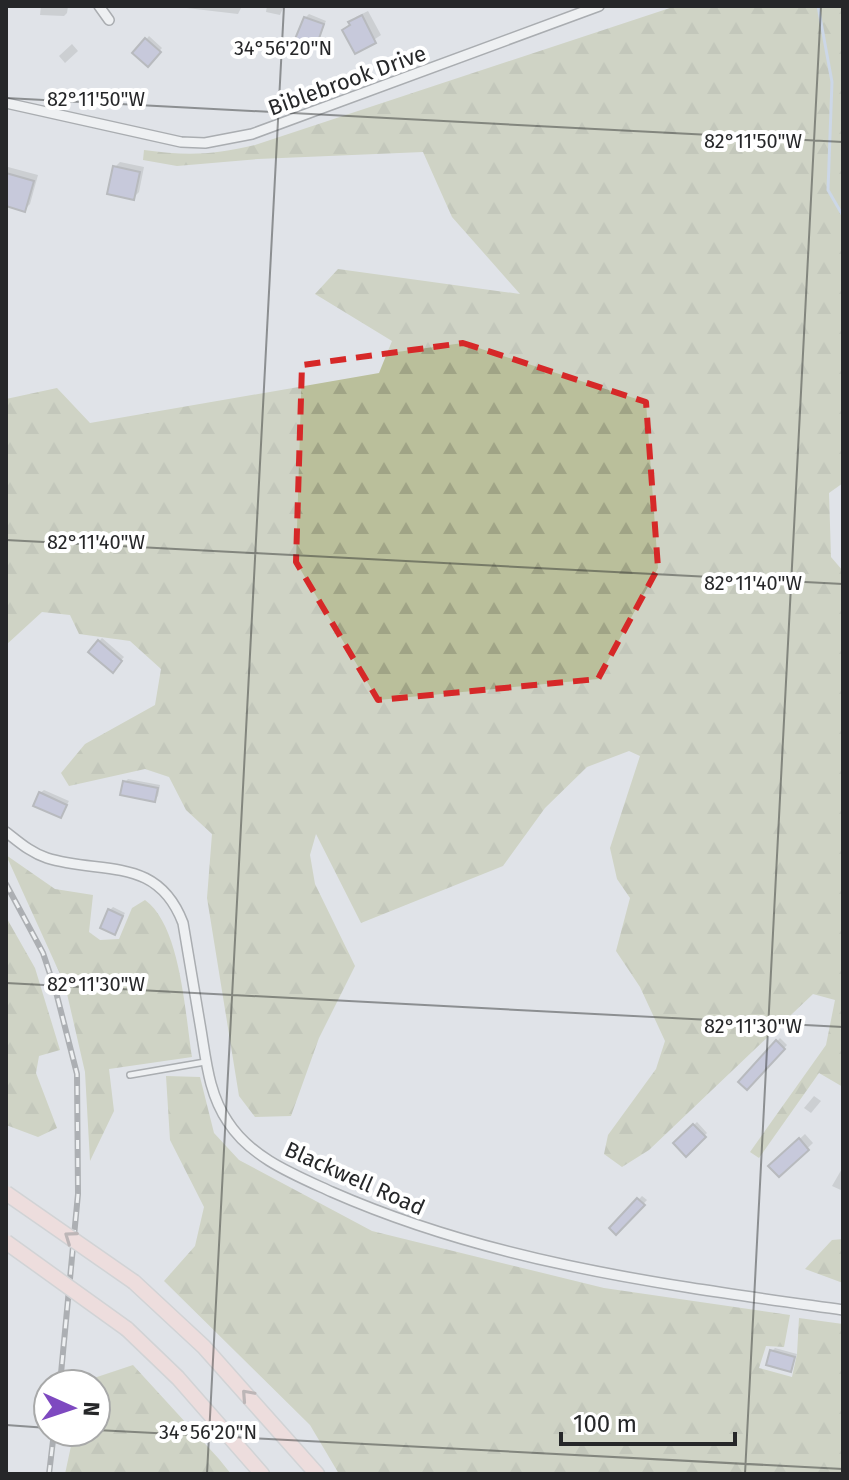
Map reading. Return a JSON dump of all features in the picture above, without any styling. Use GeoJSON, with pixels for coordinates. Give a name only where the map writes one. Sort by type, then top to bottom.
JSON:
{"type":"FeatureCollection","features":[{"type":"Feature","properties":{"kind":"main road"},"geometry":{"type":"LineString","coordinates":[[6,1193],[134,1282],[204,1347],[317,1474]]}},
{"type":"Feature","properties":{"kind":"main road"},"geometry":{"type":"LineString","coordinates":[[6,1242],[127,1329],[178,1378],[262,1474]]}},
{"type":"Feature","properties":{"kind":"street"},"geometry":{"type":"LineString","coordinates":[[99,6],[109,20]]}},
{"type":"Feature","properties":{"kind":"street","name":"Biblebrook Drive"},"geometry":{"type":"LineString","coordinates":[[6,103],[169,141],[205,143],[229,140],[599,6]]}},
{"type":"Feature","properties":{"kind":"street","name":"Blackwell Road"},"geometry":{"type":"LineString","coordinates":[[6,832],[29,850],[50,859],[117,868],[142,876],[172,900],[183,923],[206,1062],[219,1108],[241,1139],[272,1162],[369,1208],[470,1243],[646,1282],[843,1310]]}},
{"type":"Feature","properties":{"kind":"lane"},"geometry":{"type":"LineString","coordinates":[[130,1075],[206,1062]]}},
{"type":"Feature","properties":{"kind":"highlighted area"},"geometry":{"type":"Polygon","coordinates":[[[463,343],[646,402],[658,568],[598,679],[378,700],[296,562],[302,365],[463,343]]]}},
{"type":"Feature","properties":{"kind":"green space"},"geometry":{"type":"Polygon","coordinates":[[[676,6],[843,6],[843,483],[829,493],[831,557],[843,571],[843,1087],[819,1073],[759,1158],[750,1152],[826,1045],[835,1000],[813,994],[649,1150],[622,1167],[604,1154],[608,1135],[656,1069],[665,1041],[640,987],[616,951],[630,898],[617,879],[610,848],[640,756],[629,751],[587,767],[545,808],[503,866],[361,923],[316,834],[310,855],[315,884],[355,966],[319,1038],[291,1116],[255,1117],[239,1096],[207,898],[212,834],[186,810],[169,777],[145,769],[69,786],[61,773],[85,744],[155,705],[161,669],[130,641],[79,634],[70,615],[42,612],[6,645],[6,399],[57,388],[90,423],[379,373],[392,341],[315,294],[338,269],[520,294],[452,217],[423,152],[177,166],[143,160],[144,150],[200,154],[255,145],[676,6]]]}},
{"type":"Feature","properties":{"kind":"green space"},"geometry":{"type":"Polygon","coordinates":[[[6,855],[55,889],[93,895],[89,932],[100,940],[119,939],[132,908],[145,900],[167,929],[174,950],[192,1057],[109,1069],[114,1111],[90,1161],[85,1072],[65,985],[6,855]]]}},
{"type":"Feature","properties":{"kind":"green space"},"geometry":{"type":"Polygon","coordinates":[[[6,917],[35,968],[60,1050],[39,1056],[36,1073],[57,1128],[38,1137],[6,1125],[6,917]]]}},
{"type":"Feature","properties":{"kind":"green space"},"geometry":{"type":"Polygon","coordinates":[[[166,1076],[200,1077],[214,1133],[239,1160],[372,1231],[604,1288],[790,1315],[784,1347],[766,1346],[759,1368],[792,1377],[799,1318],[843,1324],[843,1474],[339,1474],[310,1425],[164,1281],[195,1246],[204,1207],[170,1140],[166,1076]]]}},
{"type":"Feature","properties":{"kind":"green space"},"geometry":{"type":"Polygon","coordinates":[[[843,1239],[843,1283],[805,1269],[832,1240],[843,1239]]]}},
{"type":"Feature","properties":{"kind":"green space"},"geometry":{"type":"Polygon","coordinates":[[[133,1365],[231,1474],[65,1474],[71,1448],[112,1448],[112,1372],[133,1365]]]}},
{"type":"Feature","properties":{"kind":"building"},"geometry":{"type":"Polygon","coordinates":[[[362,15],[376,43],[355,54],[342,30],[350,25],[348,22],[362,15]]]}},
{"type":"Feature","properties":{"kind":"building"},"geometry":{"type":"Polygon","coordinates":[[[304,17],[324,24],[316,47],[295,39],[304,17]]]}},
{"type":"Feature","properties":{"kind":"building"},"geometry":{"type":"Polygon","coordinates":[[[145,38],[161,52],[148,67],[132,53],[145,38]]]}},
{"type":"Feature","properties":{"kind":"building"},"geometry":{"type":"Polygon","coordinates":[[[113,166],[140,172],[134,200],[107,194],[113,166]]]}},
{"type":"Feature","properties":{"kind":"building"},"geometry":{"type":"Polygon","coordinates":[[[6,173],[34,181],[25,212],[6,206],[6,173]]]}},
{"type":"Feature","properties":{"kind":"building"},"geometry":{"type":"Polygon","coordinates":[[[98,640],[122,661],[113,673],[88,652],[98,640]]]}},
{"type":"Feature","properties":{"kind":"building"},"geometry":{"type":"Polygon","coordinates":[[[123,781],[158,788],[155,802],[120,795],[123,781]]]}},
{"type":"Feature","properties":{"kind":"building"},"geometry":{"type":"Polygon","coordinates":[[[39,792],[67,805],[61,818],[33,806],[39,792]]]}},
{"type":"Feature","properties":{"kind":"building"},"geometry":{"type":"Polygon","coordinates":[[[108,909],[123,916],[115,935],[100,928],[108,909]]]}},
{"type":"Feature","properties":{"kind":"building"},"geometry":{"type":"Polygon","coordinates":[[[776,1040],[785,1049],[747,1090],[738,1082],[776,1040]]]}},
{"type":"Feature","properties":{"kind":"building"},"geometry":{"type":"Polygon","coordinates":[[[693,1124],[706,1137],[686,1157],[673,1143],[693,1124]]]}},
{"type":"Feature","properties":{"kind":"building"},"geometry":{"type":"Polygon","coordinates":[[[799,1138],[809,1150],[779,1177],[768,1166],[799,1138]]]}},
{"type":"Feature","properties":{"kind":"building"},"geometry":{"type":"Polygon","coordinates":[[[637,1198],[645,1205],[616,1235],[609,1228],[637,1198]]]}},
{"type":"Feature","properties":{"kind":"building"},"geometry":{"type":"Polygon","coordinates":[[[770,1350],[795,1357],[791,1372],[766,1365],[770,1350]]]}},
{"type":"Feature","properties":{"kind":"waterway"},"geometry":{"type":"LineString","coordinates":[[818,6],[832,82],[828,190],[843,216]]}},
{"type":"Feature","properties":{"kind":"waterway"},"geometry":{"type":"LineString","coordinates":[[843,480],[843,525]]}},
{"type":"Feature","properties":{"kind":"railway"},"geometry":{"type":"LineString","coordinates":[[6,884],[43,953],[77,1074],[78,1194],[62,1368]]}},
{"type":"Feature","properties":{"kind":"railway"},"geometry":{"type":"LineString","coordinates":[[49,1474],[52,1448]]}}]}
